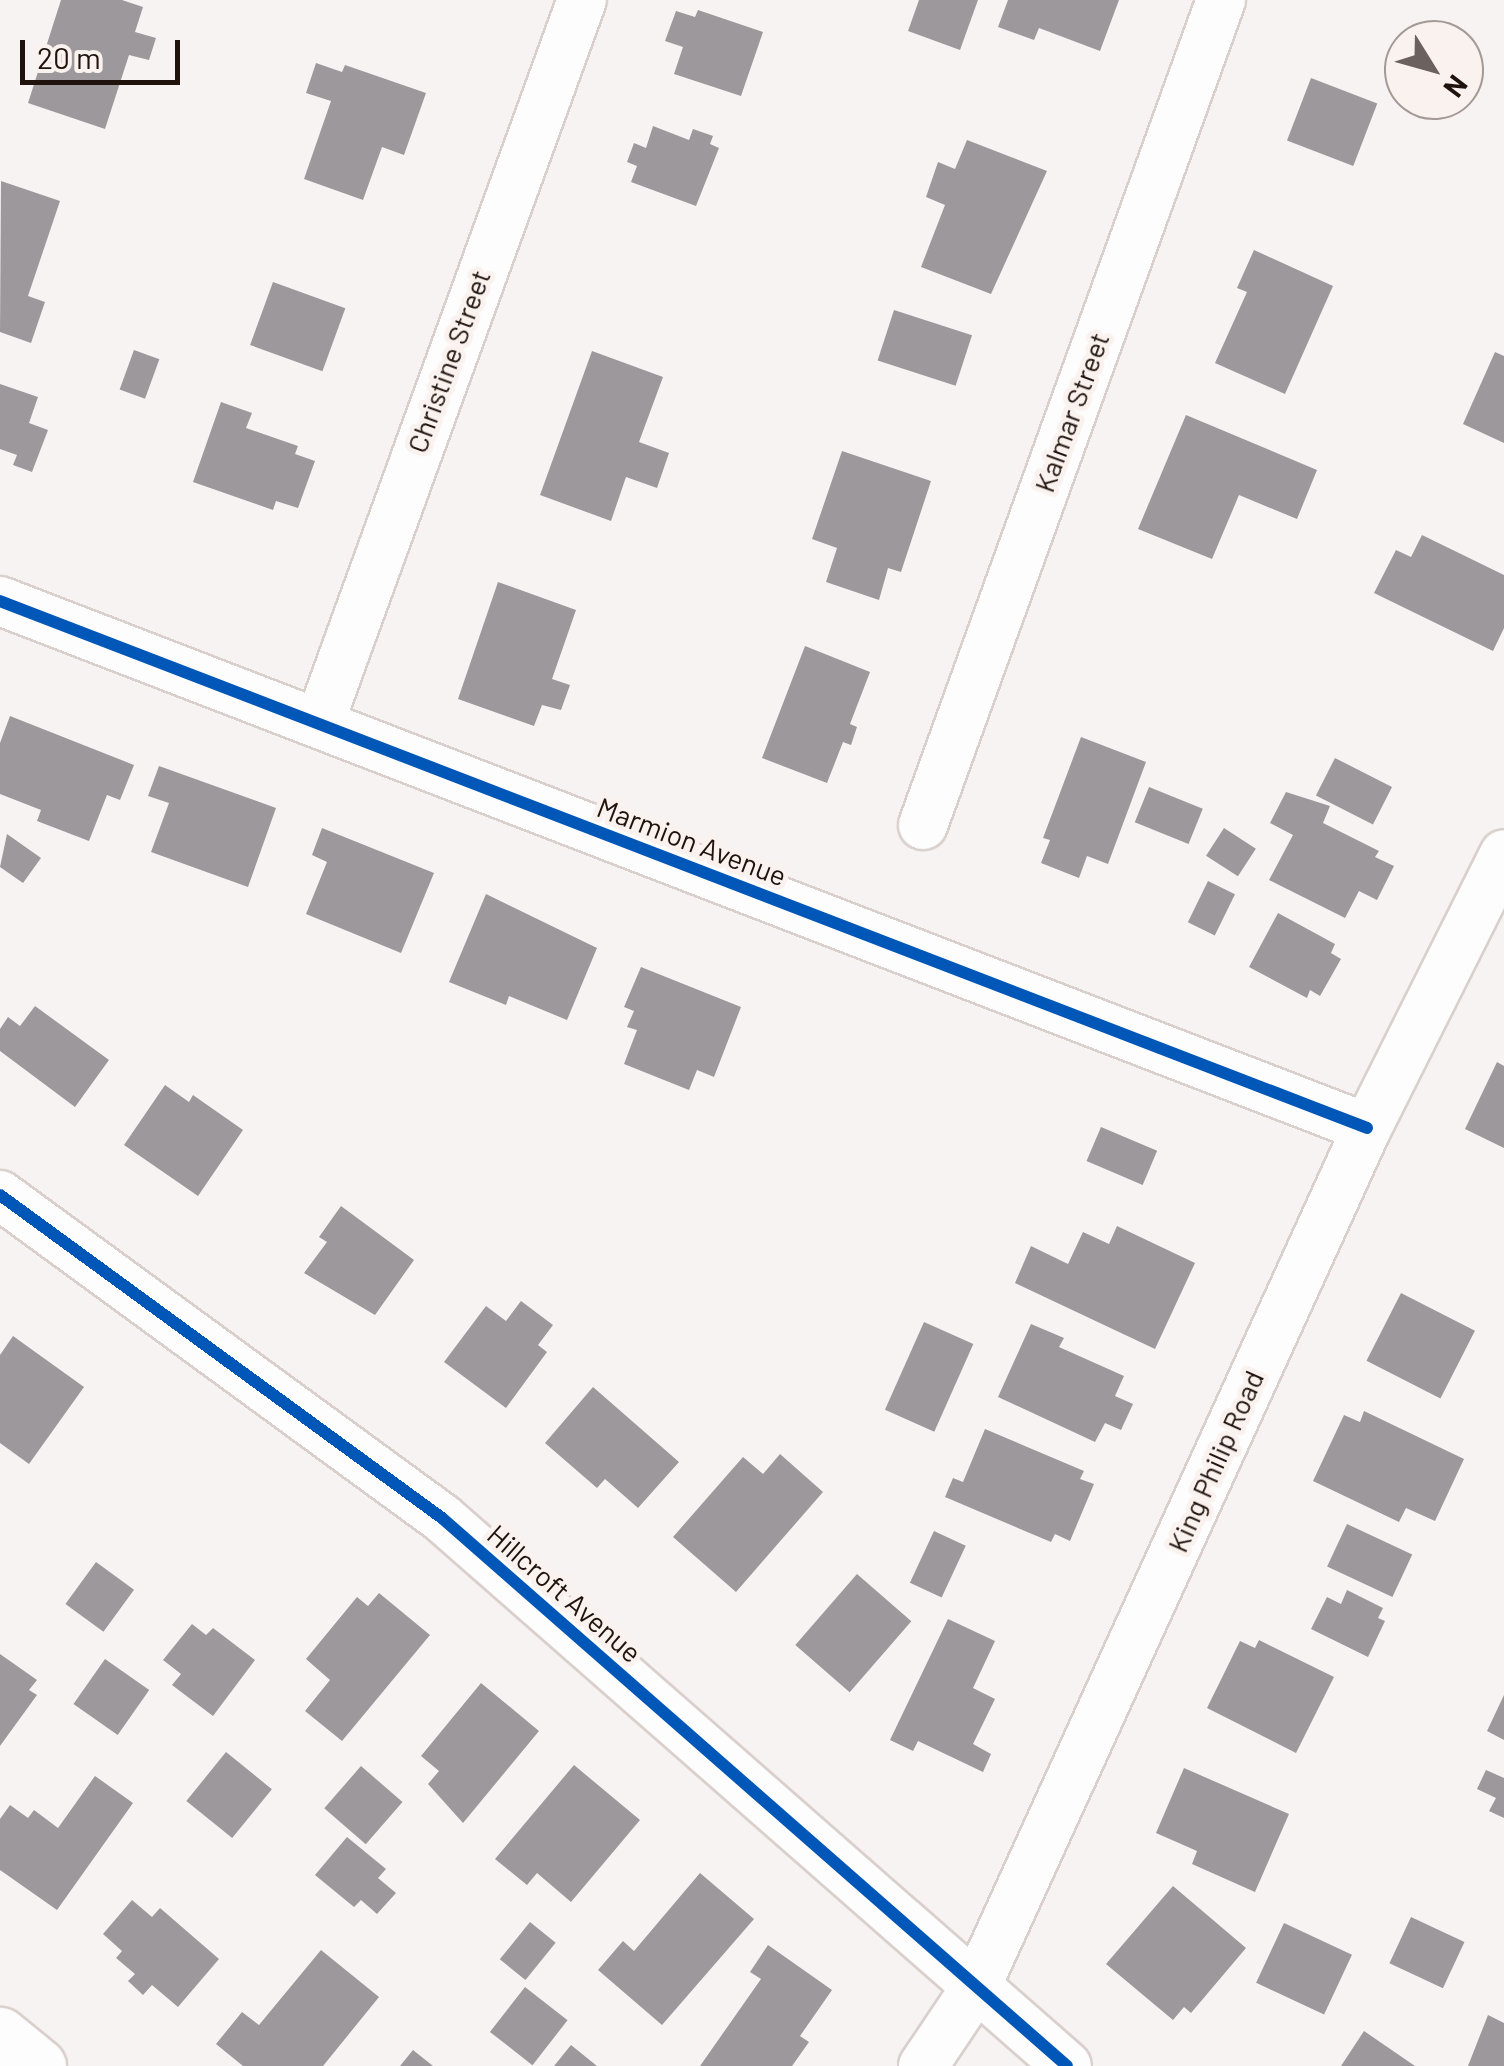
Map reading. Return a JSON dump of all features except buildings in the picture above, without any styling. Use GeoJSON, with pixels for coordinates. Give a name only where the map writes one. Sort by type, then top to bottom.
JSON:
{"type":"FeatureCollection","features":[{"type":"Feature","properties":{"kind":"street","name":"Christine Street"},"geometry":{"type":"LineString","coordinates":[[318,724],[582,0]]}},
{"type":"Feature","properties":{"kind":"street","name":"Kalmar Street"},"geometry":{"type":"LineString","coordinates":[[923,825],[1220,0]]}},
{"type":"Feature","properties":{"kind":"street","name":"Marmion Avenue"},"geometry":{"type":"LineString","coordinates":[[0,601],[1367,1128]]}},
{"type":"Feature","properties":{"kind":"street","name":"King Philip Road"},"geometry":{"type":"LineString","coordinates":[[923,2066],[976,1987],[1367,1128],[1504,854]]}},
{"type":"Feature","properties":{"kind":"street","name":"Hillcroft Avenue"},"geometry":{"type":"LineString","coordinates":[[0,1195],[442,1518],[1068,2066]]}},
{"type":"Feature","properties":{"kind":"cycle path"},"geometry":{"type":"LineString","coordinates":[[0,601],[1367,1128]]}},
{"type":"Feature","properties":{"kind":"cycle path"},"geometry":{"type":"LineString","coordinates":[[0,1195],[442,1518],[1067,2066]]}}]}
